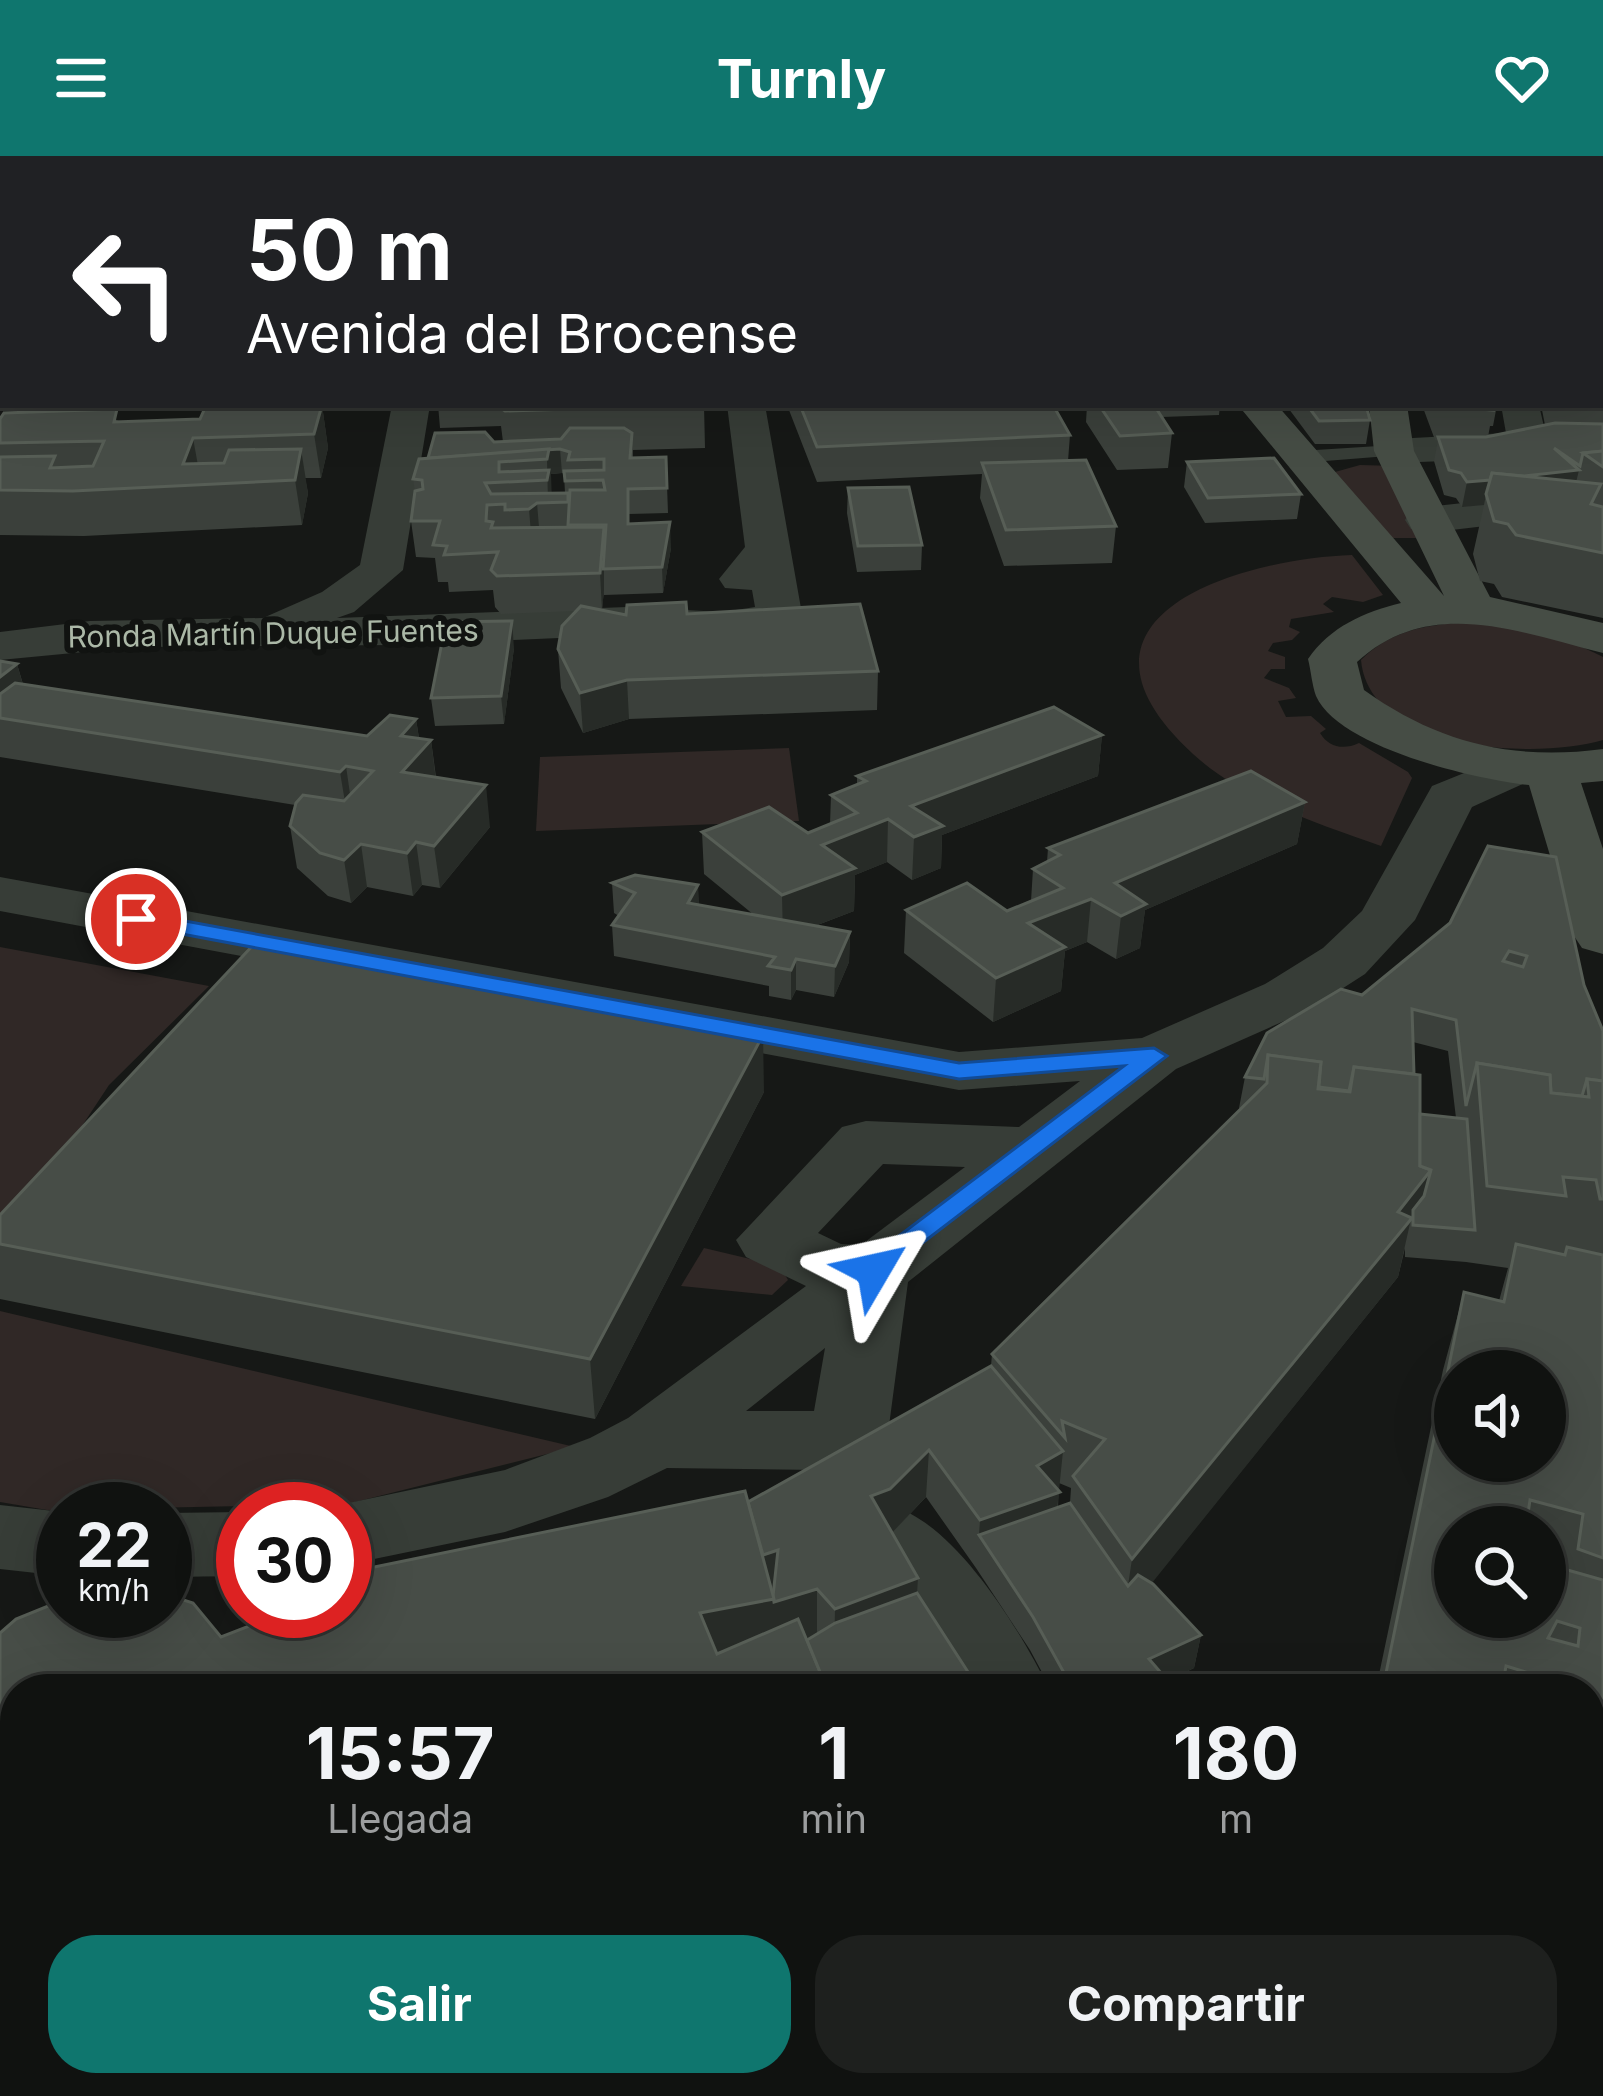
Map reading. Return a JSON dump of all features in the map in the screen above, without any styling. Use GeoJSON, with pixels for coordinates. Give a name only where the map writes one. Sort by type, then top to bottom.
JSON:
{"type":"FeatureCollection","features":[{"type":"Feature","properties":{"kind":"main road"},"geometry":{"type":"LineString","coordinates":[[1259,408],[1300,458],[1453,611]]}},
{"type":"Feature","properties":{"kind":"main road"},"geometry":{"type":"LineString","coordinates":[[1388,408],[1394,451],[1426,520],[1453,611]]}},
{"type":"Feature","properties":{"kind":"main road"},"geometry":{"type":"LineString","coordinates":[[1438,772],[1341,696],[1332,659],[1364,628],[1453,611],[1528,615],[1603,639]]}},
{"type":"Feature","properties":{"kind":"main road"},"geometry":{"type":"LineString","coordinates":[[1556,768],[1603,936]]}},
{"type":"Feature","properties":{"kind":"street"},"geometry":{"type":"LineString","coordinates":[[202,633],[307,615],[349,595],[380,570],[410,408]]}},
{"type":"Feature","properties":{"kind":"street"},"geometry":{"type":"LineString","coordinates":[[632,621],[719,593],[756,566],[767,549],[746,408]]}},
{"type":"Feature","properties":{"kind":"street"},"geometry":{"type":"LineString","coordinates":[[1394,451],[1527,440],[1521,408]]}},
{"type":"Feature","properties":{"kind":"street"},"geometry":{"type":"LineString","coordinates":[[1426,520],[1603,500]]}},
{"type":"Feature","properties":{"kind":"street","name":"Ronda Martín Duque Fuentes"},"geometry":{"type":"LineString","coordinates":[[0,646],[80,636],[632,621],[684,628],[760,624],[779,614],[767,549]]}},
{"type":"Feature","properties":{"kind":"street","name":"Ronda Martín Duque Fuentes"},"geometry":{"type":"LineString","coordinates":[[380,570],[447,602],[547,625]]}},
{"type":"Feature","properties":{"kind":"street"},"geometry":{"type":"LineString","coordinates":[[372,1530],[474,1513],[588,1477],[656,1439],[1039,1149],[1154,1056],[1287,997],[1343,961],[1386,920],[1438,772],[1556,768]]}},
{"type":"Feature","properties":{"kind":"street"},"geometry":{"type":"LineString","coordinates":[[0,894],[959,1071],[1154,1056]]}},
{"type":"Feature","properties":{"kind":"street"},"geometry":{"type":"LineString","coordinates":[[874,1270],[830,1268],[771,1240],[866,1142],[1039,1149]]}},
{"type":"Feature","properties":{"kind":"street"},"geometry":{"type":"LineString","coordinates":[[874,1270],[867,1488],[995,1674]]}},
{"type":"Feature","properties":{"kind":"street"},"geometry":{"type":"LineString","coordinates":[[656,1439],[867,1488]]}},
{"type":"Feature","properties":{"kind":"street"},"geometry":{"type":"LineString","coordinates":[[0,1537],[36,1541]]}},
{"type":"Feature","properties":{"kind":"lane"},"geometry":{"type":"LineString","coordinates":[[1300,458],[1394,451]]}},
{"type":"Feature","properties":{"kind":"shaded area"},"geometry":{"type":"Polygon","coordinates":[[[1360,465],[1396,466],[1426,538],[1379,538],[1335,472],[1360,465]]]}},
{"type":"Feature","properties":{"kind":"shaded area"},"geometry":{"type":"Polygon","coordinates":[[[1352,555],[1383,595],[1363,602],[1332,597],[1323,604],[1334,612],[1291,619],[1289,627],[1300,632],[1292,640],[1273,643],[1268,651],[1285,657],[1285,669],[1271,669],[1264,678],[1289,688],[1296,698],[1278,701],[1286,717],[1311,716],[1326,729],[1320,733],[1332,745],[1359,743],[1408,772],[1412,778],[1381,846],[1282,809],[1213,770],[1153,707],[1139,666],[1148,632],[1174,605],[1212,584],[1257,569],[1352,555]]]}},
{"type":"Feature","properties":{"kind":"shaded area"},"geometry":{"type":"Polygon","coordinates":[[[1453,623],[1530,631],[1603,657],[1603,740],[1538,749],[1499,748],[1423,731],[1393,714],[1371,691],[1361,660],[1403,633],[1453,623]]]}},
{"type":"Feature","properties":{"kind":"shaded area"},"geometry":{"type":"Polygon","coordinates":[[[789,748],[799,821],[536,831],[540,757],[789,748]]]}},
{"type":"Feature","properties":{"kind":"shaded area"},"geometry":{"type":"Polygon","coordinates":[[[0,947],[209,986],[109,1085],[0,1250],[0,947]]]}},
{"type":"Feature","properties":{"kind":"shaded area"},"geometry":{"type":"Polygon","coordinates":[[[704,1248],[780,1266],[788,1280],[772,1295],[681,1286],[704,1248]]]}},
{"type":"Feature","properties":{"kind":"shaded area"},"geometry":{"type":"Polygon","coordinates":[[[0,1311],[575,1447],[372,1498],[372,1482],[216,1482],[216,1507],[192,1507],[192,1482],[36,1482],[36,1508],[0,1502],[0,1311]]]}},
{"type":"Feature","properties":{"kind":"building"},"geometry":{"type":"Polygon","coordinates":[[[205,408],[321,408],[314,434],[193,438],[183,464],[224,463],[229,450],[301,449],[295,480],[0,490],[0,457],[55,456],[50,468],[93,466],[104,441],[0,443],[4,413],[117,409],[114,422],[200,419],[205,408]]]}},
{"type":"Feature","properties":{"kind":"building"},"geometry":{"type":"Polygon","coordinates":[[[500,408],[600,408],[505,411],[500,408]]]}},
{"type":"Feature","properties":{"kind":"building"},"geometry":{"type":"Polygon","coordinates":[[[801,408],[1055,408],[1070,435],[817,447],[801,408]]]}},
{"type":"Feature","properties":{"kind":"building"},"geometry":{"type":"Polygon","coordinates":[[[1101,408],[1156,408],[1172,433],[1120,436],[1101,408]]]}},
{"type":"Feature","properties":{"kind":"building"},"geometry":{"type":"Polygon","coordinates":[[[1309,408],[1367,408],[1370,420],[1319,421],[1309,408]]]}},
{"type":"Feature","properties":{"kind":"building"},"geometry":{"type":"Polygon","coordinates":[[[1555,423],[1603,424],[1603,451],[1583,453],[1580,466],[1554,448],[1579,470],[1524,476],[1492,473],[1490,480],[1467,482],[1461,473],[1449,470],[1438,437],[1486,437],[1555,423]]]}},
{"type":"Feature","properties":{"kind":"building"},"geometry":{"type":"Polygon","coordinates":[[[570,428],[624,428],[632,433],[630,458],[666,457],[667,488],[628,489],[628,524],[670,522],[662,567],[603,569],[606,525],[568,525],[570,490],[605,490],[603,480],[565,481],[564,471],[604,470],[604,459],[568,460],[570,452],[560,449],[428,458],[435,433],[485,432],[494,442],[561,439],[570,428]]]}},
{"type":"Feature","properties":{"kind":"building"},"geometry":{"type":"Polygon","coordinates":[[[549,449],[547,459],[499,462],[499,472],[549,470],[547,480],[485,483],[491,494],[568,493],[568,502],[505,510],[505,504],[487,505],[486,521],[493,522],[491,528],[604,527],[600,573],[497,576],[491,570],[498,552],[444,555],[447,546],[433,545],[440,521],[411,521],[415,491],[423,489],[422,480],[413,479],[419,459],[549,449]]]}},
{"type":"Feature","properties":{"kind":"building"},"geometry":{"type":"Polygon","coordinates":[[[1603,451],[1603,467],[1583,453],[1603,451]]]}},
{"type":"Feature","properties":{"kind":"building"},"geometry":{"type":"Polygon","coordinates":[[[1274,458],[1301,494],[1208,498],[1187,462],[1274,458]]]}},
{"type":"Feature","properties":{"kind":"building"},"geometry":{"type":"Polygon","coordinates":[[[1086,460],[1116,526],[1006,530],[982,463],[1086,460]]]}},
{"type":"Feature","properties":{"kind":"building"},"geometry":{"type":"Polygon","coordinates":[[[1492,473],[1601,484],[1591,504],[1603,507],[1603,553],[1516,535],[1508,524],[1494,521],[1486,494],[1492,473]]]}},
{"type":"Feature","properties":{"kind":"building"},"geometry":{"type":"Polygon","coordinates":[[[909,487],[922,545],[858,546],[848,488],[909,487]]]}},
{"type":"Feature","properties":{"kind":"building"},"geometry":{"type":"Polygon","coordinates":[[[686,602],[687,614],[860,604],[878,671],[627,680],[580,693],[558,649],[562,626],[581,606],[626,615],[627,605],[686,602]]]}},
{"type":"Feature","properties":{"kind":"building"},"geometry":{"type":"Polygon","coordinates":[[[512,621],[501,696],[431,698],[446,622],[512,621]]]}},
{"type":"Feature","properties":{"kind":"building"},"geometry":{"type":"Polygon","coordinates":[[[0,661],[17,664],[0,677],[0,661]]]}},
{"type":"Feature","properties":{"kind":"building"},"geometry":{"type":"Polygon","coordinates":[[[15,683],[367,736],[390,715],[416,719],[401,736],[431,740],[402,772],[486,785],[434,846],[416,842],[407,853],[361,844],[344,860],[320,853],[290,826],[296,803],[303,795],[344,801],[373,771],[346,766],[340,772],[0,718],[0,694],[15,683]]]}},
{"type":"Feature","properties":{"kind":"building"},"geometry":{"type":"Polygon","coordinates":[[[1054,707],[1102,735],[911,806],[943,826],[914,837],[888,819],[822,845],[855,868],[782,895],[702,832],[769,807],[808,833],[857,813],[831,795],[866,781],[857,776],[1054,707]]]}},
{"type":"Feature","properties":{"kind":"building"},"geometry":{"type":"Polygon","coordinates":[[[1251,771],[1305,802],[1115,883],[1146,904],[1121,916],[1091,899],[1028,923],[1065,947],[996,978],[906,910],[967,883],[1007,911],[1063,888],[1033,869],[1060,855],[1048,848],[1251,771]]]}},
{"type":"Feature","properties":{"kind":"building"},"geometry":{"type":"Polygon","coordinates":[[[1488,846],[1556,857],[1584,985],[1603,1031],[1603,1081],[1587,1079],[1582,1096],[1551,1093],[1550,1075],[1477,1063],[1466,1106],[1456,1020],[1412,1009],[1414,1074],[1354,1067],[1349,1091],[1319,1087],[1321,1062],[1268,1055],[1264,1079],[1245,1077],[1267,1033],[1341,989],[1362,995],[1450,923],[1488,846]],[[1509,951],[1503,961],[1523,967],[1527,956],[1509,951]]]}},
{"type":"Feature","properties":{"kind":"building"},"geometry":{"type":"Polygon","coordinates":[[[635,875],[698,885],[688,903],[850,932],[835,966],[796,959],[791,970],[768,966],[775,957],[612,925],[635,893],[612,883],[635,875]]]}},
{"type":"Feature","properties":{"kind":"building"},"geometry":{"type":"Polygon","coordinates":[[[255,943],[763,1035],[590,1359],[0,1244],[0,1215],[255,943]]]}},
{"type":"Feature","properties":{"kind":"building"},"geometry":{"type":"Polygon","coordinates":[[[1268,1055],[1321,1062],[1318,1089],[1350,1092],[1354,1067],[1420,1075],[1420,1166],[1431,1170],[1398,1212],[1412,1218],[1132,1559],[1073,1476],[1105,1439],[1062,1421],[1065,1438],[992,1354],[1267,1083],[1268,1055]]]}},
{"type":"Feature","properties":{"kind":"building"},"geometry":{"type":"Polygon","coordinates":[[[1477,1063],[1550,1075],[1551,1093],[1589,1097],[1587,1079],[1603,1081],[1603,1199],[1596,1180],[1563,1177],[1566,1196],[1487,1186],[1477,1063]]]}},
{"type":"Feature","properties":{"kind":"building"},"geometry":{"type":"Polygon","coordinates":[[[1420,1114],[1467,1119],[1475,1230],[1413,1225],[1413,1210],[1424,1196],[1431,1170],[1420,1166],[1420,1114]]]}},
{"type":"Feature","properties":{"kind":"building"},"geometry":{"type":"Polygon","coordinates":[[[1516,1244],[1565,1255],[1567,1247],[1603,1255],[1603,1558],[1578,1549],[1583,1514],[1566,1506],[1530,1500],[1529,1506],[1434,1506],[1434,1638],[1548,1638],[1578,1646],[1580,1628],[1566,1624],[1566,1570],[1603,1580],[1603,1674],[1532,1674],[1506,1666],[1505,1674],[1386,1674],[1434,1439],[1434,1482],[1566,1482],[1566,1350],[1452,1350],[1464,1292],[1504,1302],[1516,1244]]]}},
{"type":"Feature","properties":{"kind":"building"},"geometry":{"type":"Polygon","coordinates":[[[991,1366],[1063,1451],[1037,1466],[1060,1492],[980,1520],[929,1450],[890,1489],[871,1496],[918,1578],[835,1609],[817,1589],[774,1602],[778,1550],[763,1555],[748,1502],[991,1366]]]}},
{"type":"Feature","properties":{"kind":"building"},"geometry":{"type":"Polygon","coordinates":[[[745,1491],[774,1599],[700,1613],[717,1654],[798,1619],[821,1674],[0,1674],[0,1633],[36,1611],[36,1638],[192,1638],[193,1603],[216,1631],[216,1638],[372,1638],[372,1567],[745,1491]]]}},
{"type":"Feature","properties":{"kind":"building"},"geometry":{"type":"Polygon","coordinates":[[[1070,1503],[1128,1586],[1138,1575],[1153,1584],[1201,1635],[1149,1659],[1162,1674],[1065,1674],[979,1535],[1070,1503]]]}},
{"type":"Feature","properties":{"kind":"building"},"geometry":{"type":"Polygon","coordinates":[[[917,1593],[969,1674],[821,1674],[807,1640],[835,1623],[917,1593]]]}},
{"type":"Feature","properties":{"kind":"route"},"geometry":{"type":"LineString","coordinates":[[136,919],[959,1071],[1154,1056],[1128,1081],[874,1270]]}}]}
